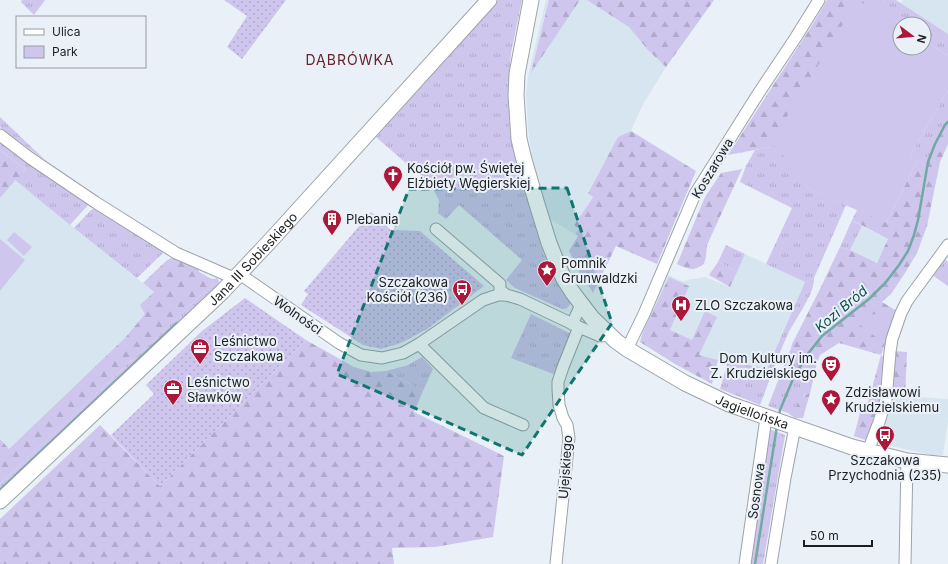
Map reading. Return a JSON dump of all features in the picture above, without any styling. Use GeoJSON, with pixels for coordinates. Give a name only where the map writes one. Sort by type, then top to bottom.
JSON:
{"type":"FeatureCollection","features":[{"type":"Feature","properties":{"kind":"street","name":"Jana III Sobieskiego"},"geometry":{"type":"LineString","coordinates":[[0,501],[237,277],[489,0]]}},
{"type":"Feature","properties":{"kind":"street","name":"Jagiellońska"},"geometry":{"type":"LineString","coordinates":[[531,0],[517,74],[516,94],[519,139],[528,176],[549,243],[564,279],[581,305],[592,318],[627,349],[685,383],[729,404],[852,447],[907,461],[948,465]]}},
{"type":"Feature","properties":{"kind":"street","name":"Koszarowa"},"geometry":{"type":"LineString","coordinates":[[627,349],[644,314],[695,194],[819,0]]}},
{"type":"Feature","properties":{"kind":"street","name":"Wolności"},"geometry":{"type":"LineString","coordinates":[[0,135],[30,158],[88,198],[176,253],[229,276],[244,277],[339,343],[360,355],[382,358],[403,353],[419,344],[483,300],[498,295],[506,295],[520,299],[600,336],[610,335]]}},
{"type":"Feature","properties":{"kind":"street"},"geometry":{"type":"LineString","coordinates":[[436,229],[500,284],[500,290],[506,295]]}},
{"type":"Feature","properties":{"kind":"street"},"geometry":{"type":"LineString","coordinates":[[868,451],[886,400],[892,339],[901,313],[907,301],[948,245]]}},
{"type":"Feature","properties":{"kind":"street","name":"Ujejskiego"},"geometry":{"type":"LineString","coordinates":[[556,564],[569,438],[567,425],[563,418],[560,405],[558,382],[576,326],[581,305]]}},
{"type":"Feature","properties":{"kind":"street"},"geometry":{"type":"LineString","coordinates":[[419,344],[484,408],[523,425]]}},
{"type":"Feature","properties":{"kind":"street","name":"Sosnowa"},"geometry":{"type":"LineString","coordinates":[[745,564],[768,418]]}},
{"type":"Feature","properties":{"kind":"street"},"geometry":{"type":"LineString","coordinates":[[771,564],[794,427]]}},
{"type":"Feature","properties":{"kind":"street"},"geometry":{"type":"LineString","coordinates":[[905,564],[907,461]]}},
{"type":"Feature","properties":{"kind":"highlighted area"},"geometry":{"type":"Polygon","coordinates":[[[567,188],[612,323],[522,455],[337,374],[409,189],[567,188]]]}},
{"type":"Feature","properties":{"kind":"shaded area"},"geometry":{"type":"Polygon","coordinates":[[[546,0],[662,0],[648,50],[666,67],[643,104],[631,131],[618,137],[588,192],[593,196],[574,225],[579,229],[575,234],[551,220],[536,176],[528,129],[526,94],[528,76],[546,0]]]}},
{"type":"Feature","properties":{"kind":"shaded area"},"geometry":{"type":"Polygon","coordinates":[[[903,0],[948,0],[948,34],[932,24],[932,16],[919,16],[900,4],[903,0]]]}},
{"type":"Feature","properties":{"kind":"shaded area"},"geometry":{"type":"Polygon","coordinates":[[[15,180],[181,314],[22,463],[0,439],[0,198],[15,180]]]}},
{"type":"Feature","properties":{"kind":"shaded area"},"geometry":{"type":"Polygon","coordinates":[[[862,226],[888,239],[877,263],[850,250],[862,226]]]}},
{"type":"Feature","properties":{"kind":"shaded area"},"geometry":{"type":"Polygon","coordinates":[[[745,254],[805,282],[767,369],[718,360],[643,340],[645,327],[668,275],[682,281],[705,277],[730,287],[745,254]]]}},
{"type":"Feature","properties":{"kind":"shaded area"},"geometry":{"type":"Polygon","coordinates":[[[891,395],[948,399],[948,421],[943,455],[932,455],[877,443],[890,411],[891,395]]]}},
{"type":"Feature","properties":{"kind":"green space"},"geometry":{"type":"Polygon","coordinates":[[[22,0],[45,0],[34,15],[21,2],[22,0]]]}},
{"type":"Feature","properties":{"kind":"green space"},"geometry":{"type":"Polygon","coordinates":[[[224,0],[286,0],[242,59],[227,47],[247,16],[224,0]]]}},
{"type":"Feature","properties":{"kind":"green space"},"geometry":{"type":"Polygon","coordinates":[[[498,0],[522,0],[511,53],[508,92],[510,132],[517,166],[543,252],[549,267],[570,303],[565,309],[515,288],[506,280],[522,260],[459,205],[446,219],[438,213],[439,200],[431,185],[376,137],[498,0]]]}},
{"type":"Feature","properties":{"kind":"green space"},"geometry":{"type":"Polygon","coordinates":[[[549,0],[580,0],[531,73],[549,0]]]}},
{"type":"Feature","properties":{"kind":"green space"},"geometry":{"type":"Polygon","coordinates":[[[587,0],[714,0],[666,67],[648,50],[629,27],[587,0]]]}},
{"type":"Feature","properties":{"kind":"green space"},"geometry":{"type":"Polygon","coordinates":[[[827,0],[885,0],[876,15],[886,223],[917,161],[927,167],[935,143],[948,122],[948,144],[940,162],[927,226],[917,253],[891,294],[882,302],[897,311],[881,355],[839,343],[820,355],[817,363],[791,348],[840,247],[850,250],[877,263],[888,239],[852,220],[857,210],[808,188],[776,146],[728,155],[827,0]]]}},
{"type":"Feature","properties":{"kind":"green space"},"geometry":{"type":"Polygon","coordinates":[[[885,0],[896,0],[920,16],[892,16],[892,18],[879,9],[885,0]]]}},
{"type":"Feature","properties":{"kind":"green space"},"geometry":{"type":"Polygon","coordinates":[[[857,1],[881,10],[892,18],[892,56],[932,56],[932,45],[948,56],[948,90],[909,157],[917,161],[886,223],[808,188],[776,146],[772,147],[778,131],[857,1]]]}},
{"type":"Feature","properties":{"kind":"green space"},"geometry":{"type":"Polygon","coordinates":[[[932,24],[948,34],[948,56],[932,45],[932,24]]]}},
{"type":"Feature","properties":{"kind":"green space"},"geometry":{"type":"Polygon","coordinates":[[[948,90],[948,122],[935,143],[927,167],[909,157],[948,90]]]}},
{"type":"Feature","properties":{"kind":"green space"},"geometry":{"type":"Polygon","coordinates":[[[0,117],[45,160],[0,127],[0,117]]]}},
{"type":"Feature","properties":{"kind":"green space"},"geometry":{"type":"Polygon","coordinates":[[[631,131],[696,171],[657,264],[616,246],[593,293],[580,273],[569,251],[578,236],[575,234],[579,229],[574,225],[593,197],[588,193],[618,137],[631,131]]]}},
{"type":"Feature","properties":{"kind":"green space"},"geometry":{"type":"Polygon","coordinates":[[[0,141],[89,204],[70,225],[15,180],[25,169],[0,150],[0,141]]]}},
{"type":"Feature","properties":{"kind":"green space"},"geometry":{"type":"Polygon","coordinates":[[[776,146],[808,188],[846,205],[814,278],[808,299],[783,344],[760,405],[720,389],[728,361],[767,369],[805,282],[766,264],[792,208],[740,182],[746,166],[755,150],[776,146]]]}},
{"type":"Feature","properties":{"kind":"green space"},"geometry":{"type":"Polygon","coordinates":[[[0,150],[25,169],[0,198],[0,150]]]}},
{"type":"Feature","properties":{"kind":"green space"},"geometry":{"type":"Polygon","coordinates":[[[742,169],[707,245],[704,264],[700,267],[690,269],[677,264],[705,197],[721,173],[742,169]]]}},
{"type":"Feature","properties":{"kind":"green space"},"geometry":{"type":"Polygon","coordinates":[[[97,208],[162,249],[163,253],[137,278],[74,228],[91,210],[97,208]]]}},
{"type":"Feature","properties":{"kind":"green space"},"geometry":{"type":"Polygon","coordinates":[[[371,212],[391,230],[420,231],[484,286],[427,329],[401,343],[381,349],[363,345],[301,305],[308,294],[304,291],[371,212]]]}},
{"type":"Feature","properties":{"kind":"green space"},"geometry":{"type":"Polygon","coordinates":[[[852,220],[862,226],[850,250],[840,247],[852,220]]]}},
{"type":"Feature","properties":{"kind":"green space"},"geometry":{"type":"Polygon","coordinates":[[[14,232],[32,247],[24,256],[7,240],[14,232]]]}},
{"type":"Feature","properties":{"kind":"green space"},"geometry":{"type":"Polygon","coordinates":[[[0,239],[25,260],[0,291],[0,239]]]}},
{"type":"Feature","properties":{"kind":"green space"},"geometry":{"type":"Polygon","coordinates":[[[726,245],[745,254],[737,272],[718,262],[726,245]]]}},
{"type":"Feature","properties":{"kind":"green space"},"geometry":{"type":"Polygon","coordinates":[[[173,257],[199,269],[199,272],[210,278],[214,283],[0,484],[0,439],[9,449],[125,338],[145,314],[140,305],[154,292],[143,283],[166,261],[173,257]]]}},
{"type":"Feature","properties":{"kind":"green space"},"geometry":{"type":"Polygon","coordinates":[[[943,258],[948,262],[948,286],[932,275],[943,258]]]}},
{"type":"Feature","properties":{"kind":"green space"},"geometry":{"type":"Polygon","coordinates":[[[718,262],[737,272],[730,287],[709,275],[718,262]]]}},
{"type":"Feature","properties":{"kind":"green space"},"geometry":{"type":"Polygon","coordinates":[[[669,277],[689,286],[670,330],[692,340],[705,311],[717,317],[699,355],[718,360],[712,384],[675,364],[640,342],[642,334],[669,277]]]}},
{"type":"Feature","properties":{"kind":"green space"},"geometry":{"type":"Polygon","coordinates":[[[210,278],[217,278],[219,285],[0,494],[0,484],[214,283],[210,278]]]}},
{"type":"Feature","properties":{"kind":"green space"},"geometry":{"type":"Polygon","coordinates":[[[245,298],[306,340],[160,486],[111,435],[154,394],[146,385],[202,331],[245,298]]]}},
{"type":"Feature","properties":{"kind":"green space"},"geometry":{"type":"Polygon","coordinates":[[[531,314],[571,334],[556,375],[511,358],[531,314]]]}},
{"type":"Feature","properties":{"kind":"green space"},"geometry":{"type":"Polygon","coordinates":[[[875,314],[892,321],[886,345],[859,324],[867,316],[875,314]]]}},
{"type":"Feature","properties":{"kind":"green space"},"geometry":{"type":"Polygon","coordinates":[[[306,340],[354,367],[371,372],[386,371],[423,391],[414,412],[504,456],[493,537],[435,547],[392,548],[394,564],[0,564],[0,519],[100,425],[160,486],[306,340]]]}},
{"type":"Feature","properties":{"kind":"green space"},"geometry":{"type":"Polygon","coordinates":[[[791,348],[817,363],[810,393],[804,395],[795,413],[795,418],[788,413],[768,406],[791,348]]]}},
{"type":"Feature","properties":{"kind":"green space"},"geometry":{"type":"Polygon","coordinates":[[[894,351],[907,352],[905,396],[891,395],[894,351]]]}},
{"type":"Feature","properties":{"kind":"green space"},"geometry":{"type":"Polygon","coordinates":[[[881,355],[886,359],[882,398],[872,429],[866,440],[854,436],[862,405],[867,406],[881,355]]]}},
{"type":"Feature","properties":{"kind":"green space"},"geometry":{"type":"Polygon","coordinates":[[[422,357],[433,369],[423,391],[386,371],[408,365],[422,357]]]}},
{"type":"Feature","properties":{"kind":"green space"},"geometry":{"type":"Polygon","coordinates":[[[810,393],[803,418],[795,418],[798,403],[803,397],[810,393]]]}},
{"type":"Feature","properties":{"kind":"green space"},"geometry":{"type":"Polygon","coordinates":[[[769,429],[785,435],[763,564],[749,564],[769,429]]]}},
{"type":"Feature","properties":{"kind":"waterway","name":"Kozi Bród"},"geometry":{"type":"LineString","coordinates":[[779,415],[793,379],[807,355],[822,336],[869,299],[886,282],[908,251],[918,220],[928,162],[935,144],[948,122]]}},
{"type":"Feature","properties":{"kind":"waterway"},"geometry":{"type":"LineString","coordinates":[[0,490],[177,323]]}},
{"type":"Feature","properties":{"kind":"waterway","name":"Kozi Bród"},"geometry":{"type":"LineString","coordinates":[[755,564],[777,426]]}},
{"type":"Feature","properties":{"kind":"place","name":"Kościół pw. Świętej Elżbiety Węgierskiej"},"geometry":{"type":"Point","coordinates":[393,192]}},
{"type":"Feature","properties":{"kind":"place","name":"Plebania"},"geometry":{"type":"Point","coordinates":[332,236]}},
{"type":"Feature","properties":{"kind":"place","name":"Pomnik Grunwaldzki"},"geometry":{"type":"Point","coordinates":[547,287]}},
{"type":"Feature","properties":{"kind":"place","name":"Szczakowa Kościół (236)"},"geometry":{"type":"Point","coordinates":[462,306]}},
{"type":"Feature","properties":{"kind":"place","name":"ZLO Szczakowa"},"geometry":{"type":"Point","coordinates":[681,322]}},
{"type":"Feature","properties":{"kind":"place","name":"Leśnictwo Szczakowa"},"geometry":{"type":"Point","coordinates":[200,365]}},
{"type":"Feature","properties":{"kind":"place","name":"Dom Kultury im. Z. Krudzielskiego"},"geometry":{"type":"Point","coordinates":[831,382]}},
{"type":"Feature","properties":{"kind":"place","name":"Leśnictwo Sławków"},"geometry":{"type":"Point","coordinates":[173,406]}},
{"type":"Feature","properties":{"kind":"place","name":"Zdzisławowi Krudzielskiemu"},"geometry":{"type":"Point","coordinates":[831,416]}},
{"type":"Feature","properties":{"kind":"place","name":"Szczakowa Przychodnia (235)"},"geometry":{"type":"Point","coordinates":[885,452]}},
{"type":"Feature","properties":{"kind":"district","name":"DĄBRÓWKA"},"geometry":{"type":"Point","coordinates":[350,60]}}]}
